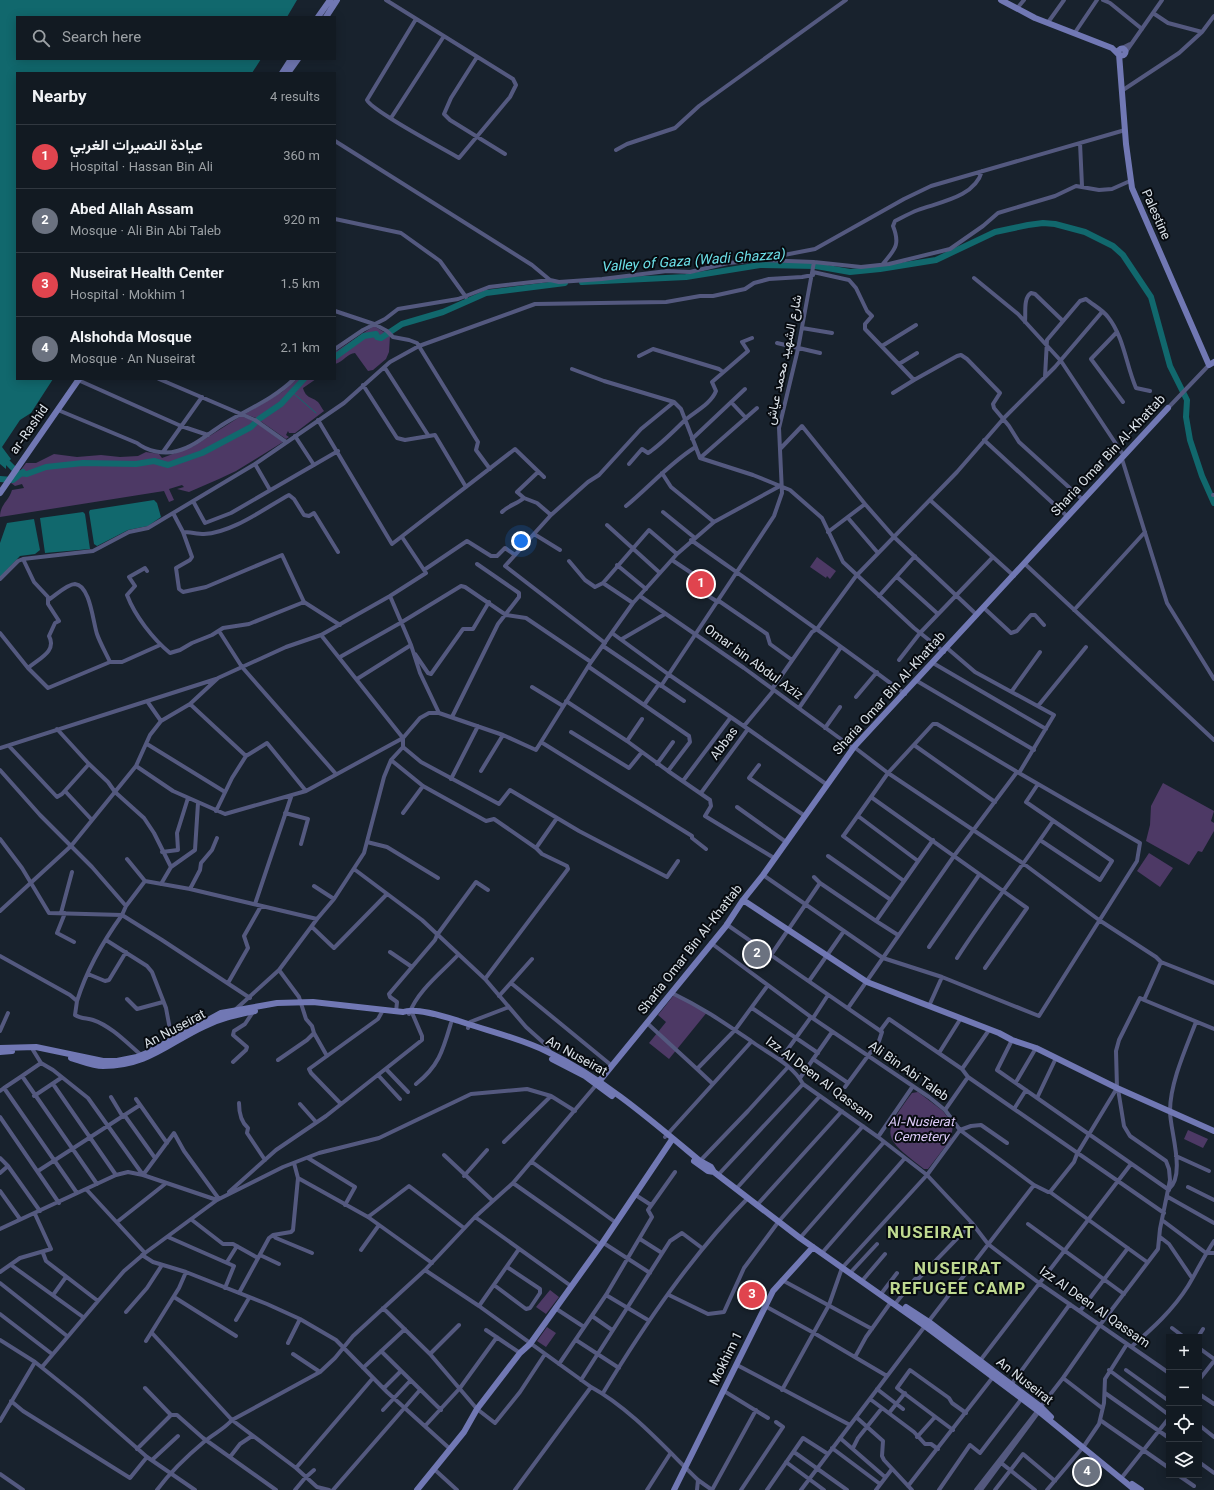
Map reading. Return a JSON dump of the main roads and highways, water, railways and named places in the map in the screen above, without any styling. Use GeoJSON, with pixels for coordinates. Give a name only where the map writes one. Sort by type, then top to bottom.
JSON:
{"type":"FeatureCollection","features":[{"type":"Feature","properties":{"kind":"waterway","name":"Valley of Gaza (Wadi Ghazza)"},"geometry":{"type":"LineString","coordinates":[[582,282],[686,277],[760,265],[816,266],[850,272],[936,260],[995,232],[1028,225],[1043,223],[1055,224],[1085,232],[1113,246],[1123,255],[1151,297],[1170,366],[1187,400],[1186,417],[1190,440],[1202,476],[1214,503]]}},
{"type":"Feature","properties":{"kind":"waterway","name":"Valley of Gaza (Wadi Ghazza)"},"geometry":{"type":"LineString","coordinates":[[336,356],[364,336],[376,334],[377,337],[381,338],[402,324],[443,312],[486,293],[565,283]]}},
{"type":"Feature","properties":{"kind":"waterway","name":"Valley of Gaza (Wadi Ghazza)"},"geometry":{"type":"LineString","coordinates":[[8,463],[18,473],[27,474],[46,467],[83,463],[136,464],[154,461],[168,465],[202,453],[251,427],[259,419],[281,404],[303,380]]}},
{"type":"Feature","properties":{"kind":"waterway"},"geometry":{"type":"LineString","coordinates":[[292,392],[316,413]]}},
{"type":"Feature","properties":{"kind":"waterway","name":"Valley of Gaza (Wadi Ghazza)"},"geometry":{"type":"LineString","coordinates":[[0,479],[13,480],[23,472]]}},
{"type":"Feature","properties":{"kind":"place","name":"عيادة النصيرات الغربي"},"geometry":{"type":"Point","coordinates":[701,584]}},
{"type":"Feature","properties":{"kind":"place","name":"Abed Allah Assam"},"geometry":{"type":"Point","coordinates":[757,954]}},
{"type":"Feature","properties":{"kind":"place","name":"Nuseirat Health Center"},"geometry":{"type":"Point","coordinates":[752,1295]}},
{"type":"Feature","properties":{"kind":"place","name":"Alshohda Mosque"},"geometry":{"type":"Point","coordinates":[1087,1472]}},
{"type":"Feature","properties":{"kind":"district","name":"NUSEIRAT"},"geometry":{"type":"Point","coordinates":[931,1234]}},
{"type":"Feature","properties":{"kind":"district","name":"NUSEIRAT REFUGEE CAMP"},"geometry":{"type":"Point","coordinates":[958,1280]}},
{"type":"Feature","properties":{"kind":"park label","name":"Al-Nusierat Cemetery"},"geometry":{"type":"Point","coordinates":[921,1130]}}]}
